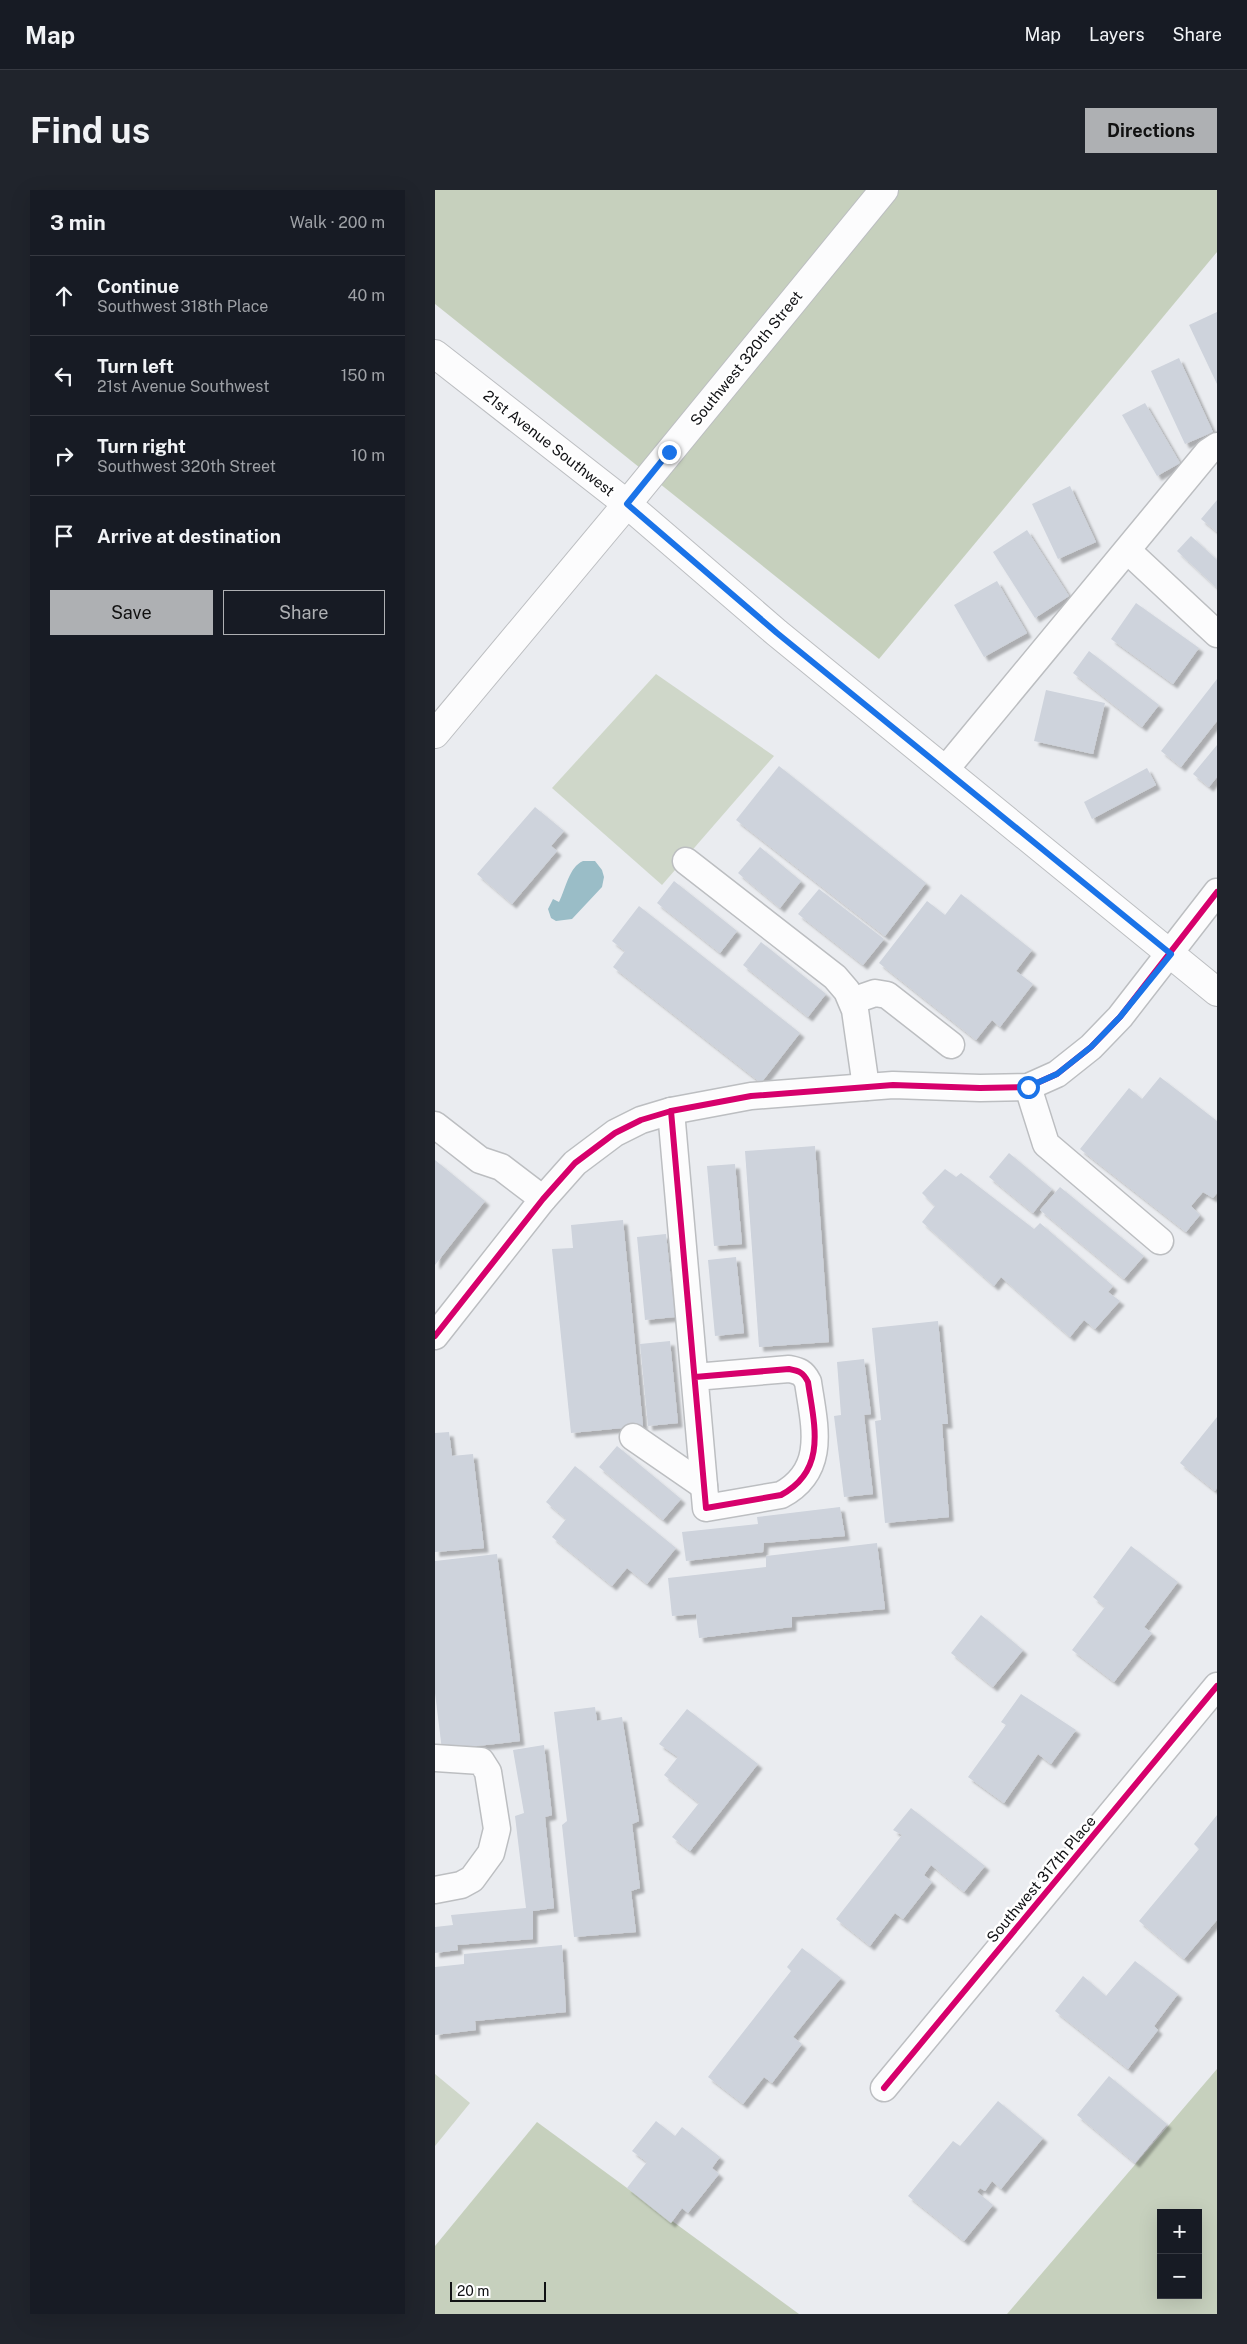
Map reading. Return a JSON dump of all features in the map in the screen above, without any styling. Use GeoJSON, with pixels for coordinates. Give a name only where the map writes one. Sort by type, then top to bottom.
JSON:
{"type":"FeatureCollection","features":[{"type":"Feature","properties":{"kind":"main road","name":"Southwest 320th Street"},"geometry":{"type":"LineString","coordinates":[[435,734],[627,504],[884,190]]}},
{"type":"Feature","properties":{"kind":"main road","name":"21st Avenue Southwest"},"geometry":{"type":"LineString","coordinates":[[435,354],[627,504],[777,633],[1217,992]]}},
{"type":"Feature","properties":{"kind":"street"},"geometry":{"type":"LineString","coordinates":[[945,770],[1208,452],[1217,446]]}},
{"type":"Feature","properties":{"kind":"street"},"geometry":{"type":"LineString","coordinates":[[1128,551],[1217,634]]}},
{"type":"Feature","properties":{"kind":"street"},"geometry":{"type":"LineString","coordinates":[[686,861],[835,977],[847,990],[852,1001],[867,1087]]}},
{"type":"Feature","properties":{"kind":"street"},"geometry":{"type":"LineString","coordinates":[[435,1336],[543,1199],[575,1163],[615,1133],[641,1120],[671,1110],[751,1096],[893,1085],[980,1088],[1028,1087],[1057,1074],[1091,1047],[1120,1017],[1171,954],[1217,892]]}},
{"type":"Feature","properties":{"kind":"street"},"geometry":{"type":"LineString","coordinates":[[852,1001],[875,992],[887,995],[951,1045]]}},
{"type":"Feature","properties":{"kind":"street"},"geometry":{"type":"LineString","coordinates":[[1028,1087],[1046,1144],[1160,1241]]}},
{"type":"Feature","properties":{"kind":"street"},"geometry":{"type":"LineString","coordinates":[[671,1110],[706,1508],[781,1495],[791,1489],[805,1473],[814,1453],[816,1439],[808,1382],[801,1371],[789,1369],[695,1376]]}},
{"type":"Feature","properties":{"kind":"street"},"geometry":{"type":"LineString","coordinates":[[435,1125],[480,1160],[501,1167],[543,1199]]}},
{"type":"Feature","properties":{"kind":"street"},"geometry":{"type":"LineString","coordinates":[[633,1437],[704,1486]]}},
{"type":"Feature","properties":{"kind":"street","name":"Southwest 317th Place"},"geometry":{"type":"LineString","coordinates":[[884,2088],[1217,1686]]}},
{"type":"Feature","properties":{"kind":"street"},"geometry":{"type":"LineString","coordinates":[[435,1758],[481,1761],[489,1772],[497,1830],[491,1853],[472,1879],[461,1885],[435,1890]]}},
{"type":"Feature","properties":{"kind":"shaded area"},"geometry":{"type":"Polygon","coordinates":[[[656,674],[774,756],[662,885],[552,788],[656,674]]]}},
{"type":"Feature","properties":{"kind":"shaded area"},"geometry":{"type":"Polygon","coordinates":[[[435,2074],[470,2103],[435,2146],[435,2074]]]}},
{"type":"Feature","properties":{"kind":"green space"},"geometry":{"type":"Polygon","coordinates":[[[435,190],[1217,190],[1217,252],[879,659],[435,304],[435,190]]]}},
{"type":"Feature","properties":{"kind":"green space"},"geometry":{"type":"Polygon","coordinates":[[[1217,2069],[1217,2314],[1007,2314],[1217,2069]]]}},
{"type":"Feature","properties":{"kind":"green space"},"geometry":{"type":"Polygon","coordinates":[[[537,2122],[799,2314],[435,2314],[435,2246],[537,2122]]]}},
{"type":"Feature","properties":{"kind":"water"},"geometry":{"type":"Polygon","coordinates":[[[583,861],[595,861],[602,870],[604,877],[602,887],[572,919],[556,921],[551,918],[548,909],[553,899],[559,902],[571,873],[583,861]]]}},
{"type":"Feature","properties":{"kind":"building"},"geometry":{"type":"Polygon","coordinates":[[[1217,312],[1217,384],[1189,325],[1217,312]]]}},
{"type":"Feature","properties":{"kind":"building"},"geometry":{"type":"Polygon","coordinates":[[[1179,358],[1213,432],[1185,444],[1151,371],[1179,358]]]}},
{"type":"Feature","properties":{"kind":"building"},"geometry":{"type":"Polygon","coordinates":[[[1145,403],[1180,463],[1157,476],[1122,415],[1145,403]]]}},
{"type":"Feature","properties":{"kind":"building"},"geometry":{"type":"Polygon","coordinates":[[[1070,486],[1096,542],[1058,559],[1032,504],[1070,486]]]}},
{"type":"Feature","properties":{"kind":"building"},"geometry":{"type":"Polygon","coordinates":[[[1217,500],[1217,532],[1201,519],[1217,500]]]}},
{"type":"Feature","properties":{"kind":"building"},"geometry":{"type":"Polygon","coordinates":[[[1027,530],[1069,596],[1035,618],[993,552],[1027,530]]]}},
{"type":"Feature","properties":{"kind":"building"},"geometry":{"type":"Polygon","coordinates":[[[1191,536],[1217,560],[1217,588],[1177,551],[1191,536]]]}},
{"type":"Feature","properties":{"kind":"building"},"geometry":{"type":"Polygon","coordinates":[[[997,581],[1027,633],[984,657],[954,605],[997,581]]]}},
{"type":"Feature","properties":{"kind":"building"},"geometry":{"type":"Polygon","coordinates":[[[1136,603],[1199,648],[1173,684],[1111,639],[1136,603]]]}},
{"type":"Feature","properties":{"kind":"building"},"geometry":{"type":"Polygon","coordinates":[[[1089,651],[1159,705],[1142,727],[1073,673],[1089,651]]]}},
{"type":"Feature","properties":{"kind":"building"},"geometry":{"type":"Polygon","coordinates":[[[1217,679],[1217,721],[1181,767],[1161,751],[1217,679]]]}},
{"type":"Feature","properties":{"kind":"building"},"geometry":{"type":"Polygon","coordinates":[[[1046,690],[1105,703],[1093,754],[1034,741],[1046,690]]]}},
{"type":"Feature","properties":{"kind":"building"},"geometry":{"type":"Polygon","coordinates":[[[1217,745],[1217,777],[1209,787],[1193,774],[1217,745]]]}},
{"type":"Feature","properties":{"kind":"building"},"geometry":{"type":"Polygon","coordinates":[[[779,766],[926,883],[885,936],[736,820],[779,766]]]}},
{"type":"Feature","properties":{"kind":"building"},"geometry":{"type":"Polygon","coordinates":[[[1147,768],[1156,785],[1092,819],[1084,802],[1147,768]]]}},
{"type":"Feature","properties":{"kind":"building"},"geometry":{"type":"Polygon","coordinates":[[[535,807],[564,831],[551,846],[557,851],[512,904],[477,874],[535,807]]]}},
{"type":"Feature","properties":{"kind":"building"},"geometry":{"type":"Polygon","coordinates":[[[760,847],[801,881],[780,908],[738,873],[760,847]]]}},
{"type":"Feature","properties":{"kind":"building"},"geometry":{"type":"Polygon","coordinates":[[[674,881],[737,931],[720,953],[657,903],[674,881]]]}},
{"type":"Feature","properties":{"kind":"building"},"geometry":{"type":"Polygon","coordinates":[[[819,889],[884,939],[863,965],[798,914],[819,889]]]}},
{"type":"Feature","properties":{"kind":"building"},"geometry":{"type":"Polygon","coordinates":[[[961,894],[1032,950],[1016,971],[1033,984],[1000,1027],[992,1020],[976,1040],[879,963],[927,901],[945,915],[961,894]]]}},
{"type":"Feature","properties":{"kind":"building"},"geometry":{"type":"Polygon","coordinates":[[[639,906],[800,1033],[761,1083],[613,967],[625,951],[612,941],[639,906]]]}},
{"type":"Feature","properties":{"kind":"building"},"geometry":{"type":"Polygon","coordinates":[[[761,942],[826,994],[808,1017],[743,965],[761,942]]]}},
{"type":"Feature","properties":{"kind":"building"},"geometry":{"type":"Polygon","coordinates":[[[1160,1077],[1217,1121],[1217,1193],[1213,1198],[1203,1192],[1191,1206],[1200,1215],[1186,1232],[1080,1149],[1129,1088],[1142,1099],[1160,1077]]]}},
{"type":"Feature","properties":{"kind":"building"},"geometry":{"type":"Polygon","coordinates":[[[815,1146],[829,1342],[759,1347],[745,1151],[815,1146]]]}},
{"type":"Feature","properties":{"kind":"building"},"geometry":{"type":"Polygon","coordinates":[[[1009,1153],[1052,1189],[1033,1213],[989,1177],[1009,1153]]]}},
{"type":"Feature","properties":{"kind":"building"},"geometry":{"type":"Polygon","coordinates":[[[435,1160],[485,1201],[435,1265],[435,1160]]]}},
{"type":"Feature","properties":{"kind":"building"},"geometry":{"type":"Polygon","coordinates":[[[735,1164],[742,1244],[714,1246],[707,1166],[735,1164]]]}},
{"type":"Feature","properties":{"kind":"building"},"geometry":{"type":"Polygon","coordinates":[[[945,1169],[956,1177],[961,1173],[1034,1229],[1040,1223],[1113,1286],[1108,1292],[1120,1301],[1095,1329],[1084,1320],[1070,1337],[1001,1277],[994,1286],[922,1222],[935,1206],[922,1193],[945,1169]]]}},
{"type":"Feature","properties":{"kind":"building"},"geometry":{"type":"Polygon","coordinates":[[[1060,1187],[1144,1256],[1124,1279],[1040,1210],[1060,1187]]]}},
{"type":"Feature","properties":{"kind":"building"},"geometry":{"type":"Polygon","coordinates":[[[623,1220],[643,1426],[571,1433],[552,1249],[573,1248],[571,1225],[623,1220]]]}},
{"type":"Feature","properties":{"kind":"building"},"geometry":{"type":"Polygon","coordinates":[[[666,1234],[675,1317],[645,1320],[637,1237],[666,1234]]]}},
{"type":"Feature","properties":{"kind":"building"},"geometry":{"type":"Polygon","coordinates":[[[736,1257],[744,1333],[715,1336],[708,1260],[736,1257]]]}},
{"type":"Feature","properties":{"kind":"building"},"geometry":{"type":"Polygon","coordinates":[[[938,1321],[948,1424],[942,1424],[949,1517],[885,1523],[875,1421],[881,1420],[872,1328],[938,1321]]]}},
{"type":"Feature","properties":{"kind":"building"},"geometry":{"type":"Polygon","coordinates":[[[670,1341],[678,1423],[648,1426],[640,1344],[670,1341]]]}},
{"type":"Feature","properties":{"kind":"building"},"geometry":{"type":"Polygon","coordinates":[[[864,1359],[871,1414],[864,1415],[873,1494],[844,1497],[834,1416],[841,1415],[837,1362],[864,1359]]]}},
{"type":"Feature","properties":{"kind":"building"},"geometry":{"type":"Polygon","coordinates":[[[1217,1417],[1217,1488],[1215,1491],[1180,1463],[1217,1417]]]}},
{"type":"Feature","properties":{"kind":"building"},"geometry":{"type":"Polygon","coordinates":[[[449,1432],[452,1456],[473,1454],[484,1548],[435,1552],[435,1433],[449,1432]]]}},
{"type":"Feature","properties":{"kind":"building"},"geometry":{"type":"Polygon","coordinates":[[[617,1446],[681,1499],[663,1520],[599,1467],[617,1446]]]}},
{"type":"Feature","properties":{"kind":"building"},"geometry":{"type":"Polygon","coordinates":[[[575,1466],[676,1548],[647,1584],[627,1568],[612,1586],[552,1537],[566,1519],[546,1502],[575,1466]]]}},
{"type":"Feature","properties":{"kind":"building"},"geometry":{"type":"Polygon","coordinates":[[[840,1507],[845,1536],[764,1543],[763,1552],[686,1561],[682,1532],[758,1524],[757,1517],[840,1507]]]}},
{"type":"Feature","properties":{"kind":"building"},"geometry":{"type":"Polygon","coordinates":[[[877,1543],[885,1609],[792,1617],[792,1627],[699,1638],[696,1614],[672,1616],[668,1578],[766,1567],[766,1556],[877,1543]]]}},
{"type":"Feature","properties":{"kind":"building"},"geometry":{"type":"Polygon","coordinates":[[[1131,1546],[1178,1582],[1144,1627],[1152,1633],[1114,1682],[1072,1650],[1105,1607],[1093,1597],[1131,1546]]]}},
{"type":"Feature","properties":{"kind":"building"},"geometry":{"type":"Polygon","coordinates":[[[497,1554],[520,1741],[442,1750],[435,1693],[435,1561],[497,1554]]]}},
{"type":"Feature","properties":{"kind":"building"},"geometry":{"type":"Polygon","coordinates":[[[981,1615],[1023,1650],[993,1687],[951,1653],[981,1615]]]}},
{"type":"Feature","properties":{"kind":"building"},"geometry":{"type":"Polygon","coordinates":[[[1021,1694],[1076,1730],[1051,1764],[1038,1754],[1004,1803],[968,1777],[1006,1725],[1001,1722],[1021,1694]]]}},
{"type":"Feature","properties":{"kind":"building"},"geometry":{"type":"Polygon","coordinates":[[[595,1707],[597,1721],[622,1717],[639,1821],[632,1824],[640,1888],[631,1891],[636,1932],[574,1937],[562,1825],[567,1821],[554,1712],[595,1707]]]}},
{"type":"Feature","properties":{"kind":"building"},"geometry":{"type":"Polygon","coordinates":[[[687,1709],[758,1764],[690,1851],[672,1837],[699,1803],[664,1775],[678,1757],[659,1744],[687,1709]]]}},
{"type":"Feature","properties":{"kind":"building"},"geometry":{"type":"Polygon","coordinates":[[[544,1745],[552,1815],[545,1817],[554,1908],[533,1911],[533,1939],[457,1945],[458,1950],[435,1953],[435,1927],[453,1925],[451,1915],[526,1908],[515,1816],[524,1813],[513,1750],[544,1745]]]}},
{"type":"Feature","properties":{"kind":"building"},"geometry":{"type":"Polygon","coordinates":[[[911,1808],[985,1866],[964,1892],[931,1865],[924,1875],[932,1882],[903,1919],[895,1913],[870,1946],[836,1919],[902,1835],[893,1830],[911,1808]]]}},
{"type":"Feature","properties":{"kind":"building"},"geometry":{"type":"Polygon","coordinates":[[[1217,1815],[1217,1920],[1184,1959],[1139,1921],[1199,1849],[1194,1844],[1217,1815]]]}},
{"type":"Feature","properties":{"kind":"building"},"geometry":{"type":"Polygon","coordinates":[[[562,1945],[566,2012],[475,2021],[476,2030],[435,2035],[435,1967],[464,1964],[464,1954],[562,1945]]]}},
{"type":"Feature","properties":{"kind":"building"},"geometry":{"type":"Polygon","coordinates":[[[802,1948],[841,1978],[793,2037],[802,2044],[772,2083],[764,2077],[743,2104],[708,2077],[791,1971],[787,1967],[802,1948]]]}},
{"type":"Feature","properties":{"kind":"building"},"geometry":{"type":"Polygon","coordinates":[[[1135,1961],[1178,1994],[1154,2026],[1158,2030],[1128,2069],[1055,2011],[1083,1976],[1106,1996],[1135,1961]]]}},
{"type":"Feature","properties":{"kind":"building"},"geometry":{"type":"Polygon","coordinates":[[[1109,2076],[1167,2124],[1135,2163],[1077,2115],[1109,2076]]]}},
{"type":"Feature","properties":{"kind":"building"},"geometry":{"type":"Polygon","coordinates":[[[998,2101],[1043,2138],[1001,2189],[992,2181],[985,2191],[980,2188],[977,2192],[993,2205],[964,2241],[908,2196],[953,2141],[960,2146],[998,2101]]]}},
{"type":"Feature","properties":{"kind":"building"},"geometry":{"type":"Polygon","coordinates":[[[656,2121],[675,2136],[682,2127],[720,2157],[712,2168],[719,2174],[688,2213],[682,2208],[671,2223],[627,2188],[647,2162],[632,2151],[656,2121]]]}},
{"type":"Feature","properties":{"kind":"cycle path"},"geometry":{"type":"LineString","coordinates":[[435,1336],[543,1199],[575,1163],[615,1133],[641,1120],[671,1111],[751,1096],[893,1085],[980,1088],[1028,1087],[1057,1074],[1091,1047],[1120,1017],[1217,892]]}},
{"type":"Feature","properties":{"kind":"cycle path"},"geometry":{"type":"LineString","coordinates":[[671,1111],[706,1508],[781,1495],[796,1485],[806,1473],[812,1459],[814,1445],[813,1414],[808,1382],[804,1376],[798,1371],[789,1369],[695,1377]]}},
{"type":"Feature","properties":{"kind":"cycle path"},"geometry":{"type":"LineString","coordinates":[[884,2088],[1217,1686]]}},
{"type":"Feature","properties":{"kind":"route"},"geometry":{"type":"LineString","coordinates":[[669,452],[627,504],[777,633],[1171,954],[1120,1017],[1091,1047],[1057,1074],[1028,1087]]}}]}
